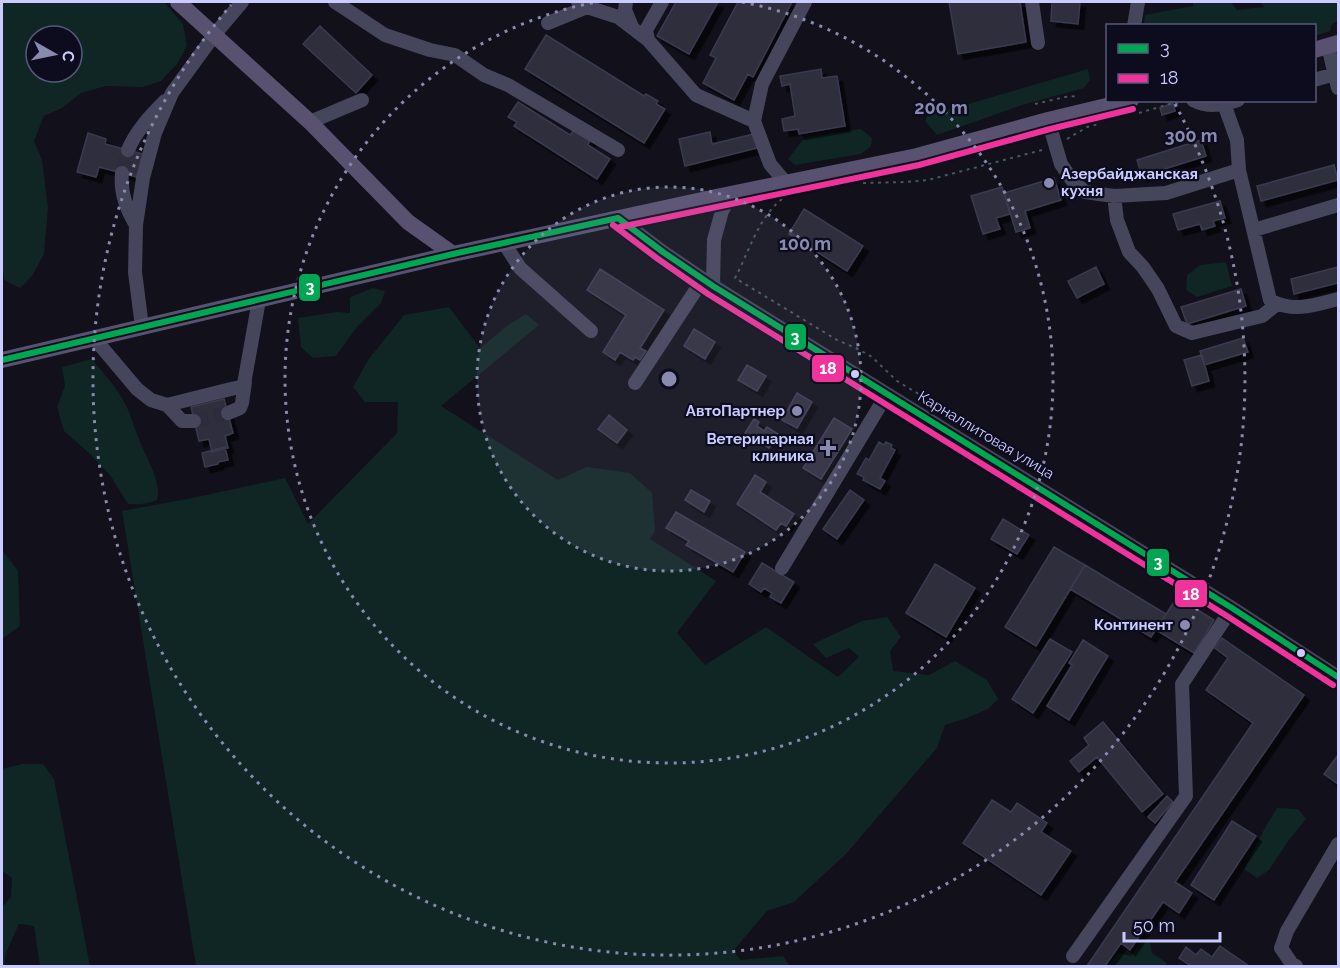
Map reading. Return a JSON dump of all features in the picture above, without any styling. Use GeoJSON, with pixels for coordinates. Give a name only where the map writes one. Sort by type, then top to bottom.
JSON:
{"type":"FeatureCollection","features":[{"type":"Feature","properties":{"kind":"main road"},"geometry":{"type":"LineString","coordinates":[[178,2],[310,122],[408,222],[453,254]]}},
{"type":"Feature","properties":{"kind":"main road"},"geometry":{"type":"LineString","coordinates":[[2,360],[453,254],[618,218],[732,194],[787,189],[1048,120],[1128,104]]}},
{"type":"Feature","properties":{"kind":"street"},"geometry":{"type":"LineString","coordinates":[[128,150],[141,126],[172,93],[214,34],[242,2]]}},
{"type":"Feature","properties":{"kind":"street"},"geometry":{"type":"LineString","coordinates":[[335,2],[385,35],[430,50],[455,55],[484,75],[508,85],[618,150]]}},
{"type":"Feature","properties":{"kind":"street"},"geometry":{"type":"LineString","coordinates":[[626,2],[625,10],[632,27]]}},
{"type":"Feature","properties":{"kind":"street"},"geometry":{"type":"LineString","coordinates":[[648,40],[646,30],[662,2]]}},
{"type":"Feature","properties":{"kind":"street"},"geometry":{"type":"LineString","coordinates":[[787,189],[770,164],[754,121],[762,84],[805,2]]}},
{"type":"Feature","properties":{"kind":"street"},"geometry":{"type":"LineString","coordinates":[[1032,2],[1038,43]]}},
{"type":"Feature","properties":{"kind":"street"},"geometry":{"type":"LineString","coordinates":[[1134,24],[1138,2]]}},
{"type":"Feature","properties":{"kind":"street"},"geometry":{"type":"LineString","coordinates":[[548,23],[583,4],[618,17],[648,40],[696,95],[754,121]]}},
{"type":"Feature","properties":{"kind":"street"},"geometry":{"type":"LineString","coordinates":[[1316,80],[1337,81],[1327,46]]}},
{"type":"Feature","properties":{"kind":"street"},"geometry":{"type":"LineString","coordinates":[[142,327],[135,272],[136,225],[143,178],[154,133],[172,93]]}},
{"type":"Feature","properties":{"kind":"street"},"geometry":{"type":"LineString","coordinates":[[310,122],[362,100]]}},
{"type":"Feature","properties":{"kind":"street"},"geometry":{"type":"LineString","coordinates":[[1199,103],[1231,102],[1239,170],[1270,300],[1282,307],[1311,306],[1338,298]]}},
{"type":"Feature","properties":{"kind":"street"},"geometry":{"type":"LineString","coordinates":[[1048,120],[1061,164],[1072,180],[1085,192],[1114,196],[1166,193],[1239,170]]}},
{"type":"Feature","properties":{"kind":"street"},"geometry":{"type":"LineString","coordinates":[[122,173],[123,198],[136,225]]}},
{"type":"Feature","properties":{"kind":"street"},"geometry":{"type":"LineString","coordinates":[[635,383],[708,282],[714,240],[722,211],[732,194]]}},
{"type":"Feature","properties":{"kind":"street"},"geometry":{"type":"LineString","coordinates":[[1114,196],[1118,220],[1129,252],[1158,289],[1176,326],[1192,333],[1262,316],[1276,304]]}},
{"type":"Feature","properties":{"kind":"street"},"geometry":{"type":"LineString","coordinates":[[1254,230],[1338,205]]}},
{"type":"Feature","properties":{"kind":"street","name":"Карналлитовая улица"},"geometry":{"type":"LineString","coordinates":[[618,218],[708,282],[1016,472],[1338,677]]}},
{"type":"Feature","properties":{"kind":"street"},"geometry":{"type":"LineString","coordinates":[[504,243],[520,268],[591,331]]}},
{"type":"Feature","properties":{"kind":"street"},"geometry":{"type":"LineString","coordinates":[[228,413],[240,408],[242,403],[259,300]]}},
{"type":"Feature","properties":{"kind":"street"},"geometry":{"type":"LineString","coordinates":[[94,338],[141,393],[151,400],[167,405],[182,421],[194,421]]}},
{"type":"Feature","properties":{"kind":"street"},"geometry":{"type":"LineString","coordinates":[[167,405],[240,387],[245,382]]}},
{"type":"Feature","properties":{"kind":"street"},"geometry":{"type":"LineString","coordinates":[[782,568],[887,394]]}},
{"type":"Feature","properties":{"kind":"street"},"geometry":{"type":"LineString","coordinates":[[1073,956],[1186,796],[1182,684],[1232,608]]}},
{"type":"Feature","properties":{"kind":"street"},"geometry":{"type":"LineString","coordinates":[[1296,966],[1281,948],[1287,931],[1338,844]]}},
{"type":"Feature","properties":{"kind":"path"},"geometry":{"type":"LineString","coordinates":[[1035,104],[1079,96]]}},
{"type":"Feature","properties":{"kind":"path"},"geometry":{"type":"LineString","coordinates":[[1128,104],[1199,103]]}},
{"type":"Feature","properties":{"kind":"path"},"geometry":{"type":"LineString","coordinates":[[854,183],[928,180],[1056,146],[1087,127],[1108,122]]}},
{"type":"Feature","properties":{"kind":"path"},"geometry":{"type":"LineString","coordinates":[[787,189],[762,225],[735,278],[837,340],[872,357],[897,381],[922,396]]}},
{"type":"Feature","properties":{"kind":"green space"},"geometry":{"type":"Polygon","coordinates":[[[2,2],[164,2],[183,24],[187,46],[177,64],[161,81],[143,87],[106,86],[81,93],[62,108],[44,116],[34,141],[42,160],[48,208],[44,254],[32,276],[20,288],[4,280],[2,263],[2,2]]]}},
{"type":"Feature","properties":{"kind":"green space"},"geometry":{"type":"Polygon","coordinates":[[[1193,2],[1231,2],[1237,10],[1264,7],[1260,2],[1338,2],[1338,21],[1332,24],[1330,31],[1316,36],[1316,24],[1144,24],[1145,15],[1193,6],[1193,2]]]}},
{"type":"Feature","properties":{"kind":"green space"},"geometry":{"type":"Polygon","coordinates":[[[1088,69],[1090,80],[1084,88],[1022,105],[937,135],[925,121],[927,116],[1088,69]]]}},
{"type":"Feature","properties":{"kind":"green space"},"geometry":{"type":"Polygon","coordinates":[[[861,129],[872,138],[871,146],[861,154],[795,165],[788,159],[805,137],[861,129]]]}},
{"type":"Feature","properties":{"kind":"green space"},"geometry":{"type":"Polygon","coordinates":[[[1226,262],[1232,286],[1197,297],[1186,290],[1187,275],[1200,265],[1226,262]]]}},
{"type":"Feature","properties":{"kind":"green space"},"geometry":{"type":"Polygon","coordinates":[[[373,288],[385,291],[381,303],[356,328],[336,356],[313,358],[301,347],[298,318],[337,312],[350,313],[350,297],[373,288]]]}},
{"type":"Feature","properties":{"kind":"green space"},"geometry":{"type":"Polygon","coordinates":[[[449,307],[480,348],[526,314],[539,325],[441,406],[558,480],[587,467],[630,473],[652,493],[655,531],[650,539],[716,581],[677,633],[705,665],[766,627],[838,677],[859,657],[849,648],[826,658],[813,644],[862,621],[887,617],[901,637],[890,651],[893,671],[929,675],[955,661],[987,680],[998,699],[988,709],[945,725],[937,748],[846,854],[794,902],[767,911],[733,951],[741,960],[783,956],[790,966],[196,966],[122,511],[285,478],[308,524],[397,433],[398,402],[365,402],[353,387],[368,360],[404,315],[449,307]]]}},
{"type":"Feature","properties":{"kind":"green space"},"geometry":{"type":"Polygon","coordinates":[[[92,359],[116,389],[127,408],[155,476],[157,500],[143,504],[128,504],[110,475],[64,431],[57,407],[65,386],[62,367],[92,359]]]}},
{"type":"Feature","properties":{"kind":"green space"},"geometry":{"type":"Polygon","coordinates":[[[2,550],[18,571],[20,626],[2,639],[2,550]]]}},
{"type":"Feature","properties":{"kind":"green space"},"geometry":{"type":"Polygon","coordinates":[[[22,764],[43,764],[54,779],[90,966],[40,966],[34,926],[19,924],[5,955],[5,966],[2,966],[2,907],[11,897],[12,878],[2,871],[2,769],[22,764]]]}},
{"type":"Feature","properties":{"kind":"green space"},"geometry":{"type":"Polygon","coordinates":[[[1277,808],[1298,809],[1306,819],[1269,870],[1257,878],[1244,869],[1277,808]]]}},
{"type":"Feature","properties":{"kind":"green space"},"geometry":{"type":"Polygon","coordinates":[[[1146,936],[1149,939],[1152,953],[1167,963],[1165,966],[1108,966],[1118,953],[1131,956],[1146,936]]]}},
{"type":"Feature","properties":{"kind":"building"},"geometry":{"type":"Polygon","coordinates":[[[676,2],[718,2],[689,54],[657,36],[676,2]]]}},
{"type":"Feature","properties":{"kind":"building"},"geometry":{"type":"Polygon","coordinates":[[[738,2],[792,2],[753,77],[748,74],[734,100],[703,83],[716,58],[710,55],[738,2]]]}},
{"type":"Feature","properties":{"kind":"building"},"geometry":{"type":"Polygon","coordinates":[[[949,2],[1020,2],[1026,42],[958,54],[949,2]]]}},
{"type":"Feature","properties":{"kind":"building"},"geometry":{"type":"Polygon","coordinates":[[[1052,2],[1080,2],[1078,24],[1051,21],[1052,2]]]}},
{"type":"Feature","properties":{"kind":"building"},"geometry":{"type":"Polygon","coordinates":[[[320,26],[372,75],[356,93],[303,44],[320,26]]]}},
{"type":"Feature","properties":{"kind":"building"},"geometry":{"type":"Polygon","coordinates":[[[546,35],[644,96],[646,94],[658,101],[656,104],[665,109],[644,143],[525,69],[546,35]]]}},
{"type":"Feature","properties":{"kind":"building"},"geometry":{"type":"Polygon","coordinates":[[[821,69],[822,78],[837,76],[845,126],[799,134],[798,129],[784,131],[782,119],[795,116],[790,84],[782,86],[780,76],[821,69]]]}},
{"type":"Feature","properties":{"kind":"building"},"geometry":{"type":"Polygon","coordinates":[[[518,102],[570,135],[574,130],[590,140],[588,145],[610,159],[597,179],[514,126],[517,122],[508,117],[518,102]]]}},
{"type":"Feature","properties":{"kind":"building"},"geometry":{"type":"Polygon","coordinates":[[[1173,103],[1175,111],[1162,115],[1160,108],[1173,103]]]}},
{"type":"Feature","properties":{"kind":"building"},"geometry":{"type":"Polygon","coordinates":[[[710,132],[712,144],[754,134],[757,148],[685,166],[679,139],[710,132]]]}},
{"type":"Feature","properties":{"kind":"building"},"geometry":{"type":"Polygon","coordinates":[[[88,133],[106,139],[105,144],[143,154],[137,177],[99,167],[96,177],[77,172],[88,133]]]}},
{"type":"Feature","properties":{"kind":"building"},"geometry":{"type":"Polygon","coordinates":[[[1201,140],[1206,156],[1142,176],[1137,160],[1201,140]]]}},
{"type":"Feature","properties":{"kind":"building"},"geometry":{"type":"Polygon","coordinates":[[[1334,165],[1338,180],[1261,201],[1257,186],[1334,165]]]}},
{"type":"Feature","properties":{"kind":"building"},"geometry":{"type":"Polygon","coordinates":[[[1054,178],[1061,200],[1025,211],[1030,228],[1016,232],[1004,193],[1054,178]]]}},
{"type":"Feature","properties":{"kind":"building"},"geometry":{"type":"Polygon","coordinates":[[[1002,187],[1010,214],[996,218],[1000,229],[983,234],[971,196],[1002,187]]]}},
{"type":"Feature","properties":{"kind":"building"},"geometry":{"type":"Polygon","coordinates":[[[1220,201],[1225,218],[1213,221],[1215,226],[1202,230],[1200,224],[1178,230],[1173,214],[1220,201]]]}},
{"type":"Feature","properties":{"kind":"building"},"geometry":{"type":"Polygon","coordinates":[[[804,209],[863,246],[847,271],[789,234],[804,209]]]}},
{"type":"Feature","properties":{"kind":"building"},"geometry":{"type":"Polygon","coordinates":[[[1096,267],[1104,284],[1077,298],[1068,281],[1096,267]]]}},
{"type":"Feature","properties":{"kind":"building"},"geometry":{"type":"Polygon","coordinates":[[[1338,267],[1338,283],[1294,294],[1291,279],[1338,267]]]}},
{"type":"Feature","properties":{"kind":"building"},"geometry":{"type":"Polygon","coordinates":[[[600,269],[664,310],[640,348],[646,351],[640,360],[635,357],[633,360],[620,352],[615,360],[603,352],[626,315],[587,290],[600,269]]]}},
{"type":"Feature","properties":{"kind":"building"},"geometry":{"type":"Polygon","coordinates":[[[1241,289],[1246,306],[1187,324],[1181,307],[1241,289]]]}},
{"type":"Feature","properties":{"kind":"building"},"geometry":{"type":"Polygon","coordinates":[[[694,329],[715,342],[705,359],[684,346],[694,329]]]}},
{"type":"Feature","properties":{"kind":"building"},"geometry":{"type":"Polygon","coordinates":[[[1243,338],[1248,352],[1204,365],[1200,351],[1243,338]]]}},
{"type":"Feature","properties":{"kind":"building"},"geometry":{"type":"Polygon","coordinates":[[[1202,355],[1209,381],[1192,386],[1184,360],[1202,355]]]}},
{"type":"Feature","properties":{"kind":"building"},"geometry":{"type":"Polygon","coordinates":[[[747,365],[766,376],[757,391],[738,380],[747,365]]]}},
{"type":"Feature","properties":{"kind":"building","name":"АвтоПартнер"},"geometry":{"type":"Polygon","coordinates":[[[797,393],[812,402],[797,428],[782,420],[797,393]]]}},
{"type":"Feature","properties":{"kind":"building"},"geometry":{"type":"Polygon","coordinates":[[[224,399],[233,433],[225,436],[228,448],[212,452],[209,439],[199,441],[191,407],[224,399]]]}},
{"type":"Feature","properties":{"kind":"building"},"geometry":{"type":"Polygon","coordinates":[[[609,415],[627,430],[617,443],[598,429],[609,415]]]}},
{"type":"Feature","properties":{"kind":"building","name":"Ветеринарная клиника"},"geometry":{"type":"Polygon","coordinates":[[[834,418],[852,429],[821,479],[803,468],[834,418]]]}},
{"type":"Feature","properties":{"kind":"building"},"geometry":{"type":"Polygon","coordinates":[[[754,419],[759,422],[757,426],[764,431],[767,427],[778,434],[769,448],[745,433],[754,419]]]}},
{"type":"Feature","properties":{"kind":"building"},"geometry":{"type":"Polygon","coordinates":[[[879,442],[892,445],[891,448],[895,450],[880,478],[885,481],[880,489],[857,474],[866,458],[869,460],[879,442]]]}},
{"type":"Feature","properties":{"kind":"building"},"geometry":{"type":"Polygon","coordinates":[[[225,447],[228,460],[205,467],[202,453],[225,447]]]}},
{"type":"Feature","properties":{"kind":"building"},"geometry":{"type":"Polygon","coordinates":[[[755,475],[766,482],[760,492],[794,514],[786,526],[781,523],[776,530],[737,504],[755,475]]]}},
{"type":"Feature","properties":{"kind":"building"},"geometry":{"type":"Polygon","coordinates":[[[691,490],[710,501],[704,512],[685,500],[691,490]]]}},
{"type":"Feature","properties":{"kind":"building"},"geometry":{"type":"Polygon","coordinates":[[[850,490],[864,500],[837,539],[823,529],[850,490]]]}},
{"type":"Feature","properties":{"kind":"building"},"geometry":{"type":"Polygon","coordinates":[[[676,512],[745,552],[733,572],[686,545],[689,541],[666,528],[676,512]]]}},
{"type":"Feature","properties":{"kind":"building"},"geometry":{"type":"Polygon","coordinates":[[[1003,519],[1029,535],[1017,554],[991,539],[1003,519]]]}},
{"type":"Feature","properties":{"kind":"building"},"geometry":{"type":"Polygon","coordinates":[[[1054,547],[1085,565],[1036,646],[1005,627],[1054,547]]]}},
{"type":"Feature","properties":{"kind":"building"},"geometry":{"type":"Polygon","coordinates":[[[762,563],[794,582],[781,603],[770,597],[772,593],[764,588],[761,592],[749,584],[762,563]]]}},
{"type":"Feature","properties":{"kind":"building"},"geometry":{"type":"Polygon","coordinates":[[[935,564],[975,588],[946,637],[906,613],[935,564]]]}},
{"type":"Feature","properties":{"kind":"building"},"geometry":{"type":"Polygon","coordinates":[[[1085,565],[1166,614],[1151,637],[1070,589],[1085,565]]]}},
{"type":"Feature","properties":{"kind":"building","name":"Континент"},"geometry":{"type":"Polygon","coordinates":[[[1177,597],[1214,620],[1194,653],[1156,630],[1177,597]]]}},
{"type":"Feature","properties":{"kind":"building"},"geometry":{"type":"Polygon","coordinates":[[[1222,638],[1304,695],[1175,882],[1192,893],[1179,913],[1163,902],[1130,950],[1121,943],[1105,966],[1087,966],[1253,723],[1206,690],[1228,658],[1215,648],[1222,638]]]}},
{"type":"Feature","properties":{"kind":"building"},"geometry":{"type":"Polygon","coordinates":[[[1050,639],[1072,652],[1033,713],[1012,699],[1050,639]]]}},
{"type":"Feature","properties":{"kind":"building"},"geometry":{"type":"Polygon","coordinates":[[[1083,640],[1108,656],[1069,720],[1047,706],[1072,665],[1069,663],[1083,640]]]}},
{"type":"Feature","properties":{"kind":"building"},"geometry":{"type":"Polygon","coordinates":[[[1103,722],[1163,794],[1142,812],[1097,757],[1079,772],[1070,761],[1089,745],[1084,738],[1103,722]]]}},
{"type":"Feature","properties":{"kind":"building"},"geometry":{"type":"Polygon","coordinates":[[[1338,755],[1338,784],[1324,774],[1338,755]]]}},
{"type":"Feature","properties":{"kind":"building"},"geometry":{"type":"Polygon","coordinates":[[[1167,796],[1173,802],[1155,823],[1148,817],[1167,796]]]}},
{"type":"Feature","properties":{"kind":"building"},"geometry":{"type":"Polygon","coordinates":[[[992,800],[1011,812],[1017,803],[1047,823],[1041,832],[1071,851],[1041,895],[963,843],[992,800]]]}},
{"type":"Feature","properties":{"kind":"building"},"geometry":{"type":"Polygon","coordinates":[[[1232,821],[1256,836],[1214,900],[1191,885],[1232,821]]]}},
{"type":"Feature","properties":{"kind":"building"},"geometry":{"type":"Polygon","coordinates":[[[1220,946],[1249,966],[1191,966],[1179,958],[1186,947],[1196,955],[1201,949],[1212,957],[1220,946]]]}},
{"type":"Feature","properties":{"kind":"tunnel"},"geometry":{"type":"LineString","coordinates":[[122,173],[128,150]]}},
{"type":"Feature","properties":{"kind":"tunnel"},"geometry":{"type":"LineString","coordinates":[[194,421],[228,413]]}},
{"type":"Feature","properties":{"kind":"transit line","name":"18"},"geometry":{"type":"LineString","coordinates":[[620,227],[919,165],[1133,109]]}},
{"type":"Feature","properties":{"kind":"transit line","name":"3"},"geometry":{"type":"LineString","coordinates":[[618,218],[713,286],[1232,608],[1338,677]]}},
{"type":"Feature","properties":{"kind":"transit line","name":"3"},"geometry":{"type":"LineString","coordinates":[[2,360],[453,254],[618,218]]}},
{"type":"Feature","properties":{"kind":"transit line","name":"18"},"geometry":{"type":"LineString","coordinates":[[613,225],[708,294],[1227,616],[1333,685]]}},
{"type":"Feature","properties":{"kind":"place","name":"Азербайджанская кухня"},"geometry":{"type":"Point","coordinates":[1049,183]}},
{"type":"Feature","properties":{"kind":"place","name":"АвтоПартнер"},"geometry":{"type":"Point","coordinates":[797,411]}},
{"type":"Feature","properties":{"kind":"place","name":"Ветеринарная клиника"},"geometry":{"type":"Point","coordinates":[828,448]}},
{"type":"Feature","properties":{"kind":"place","name":"Континент"},"geometry":{"type":"Point","coordinates":[1185,625]}}]}
